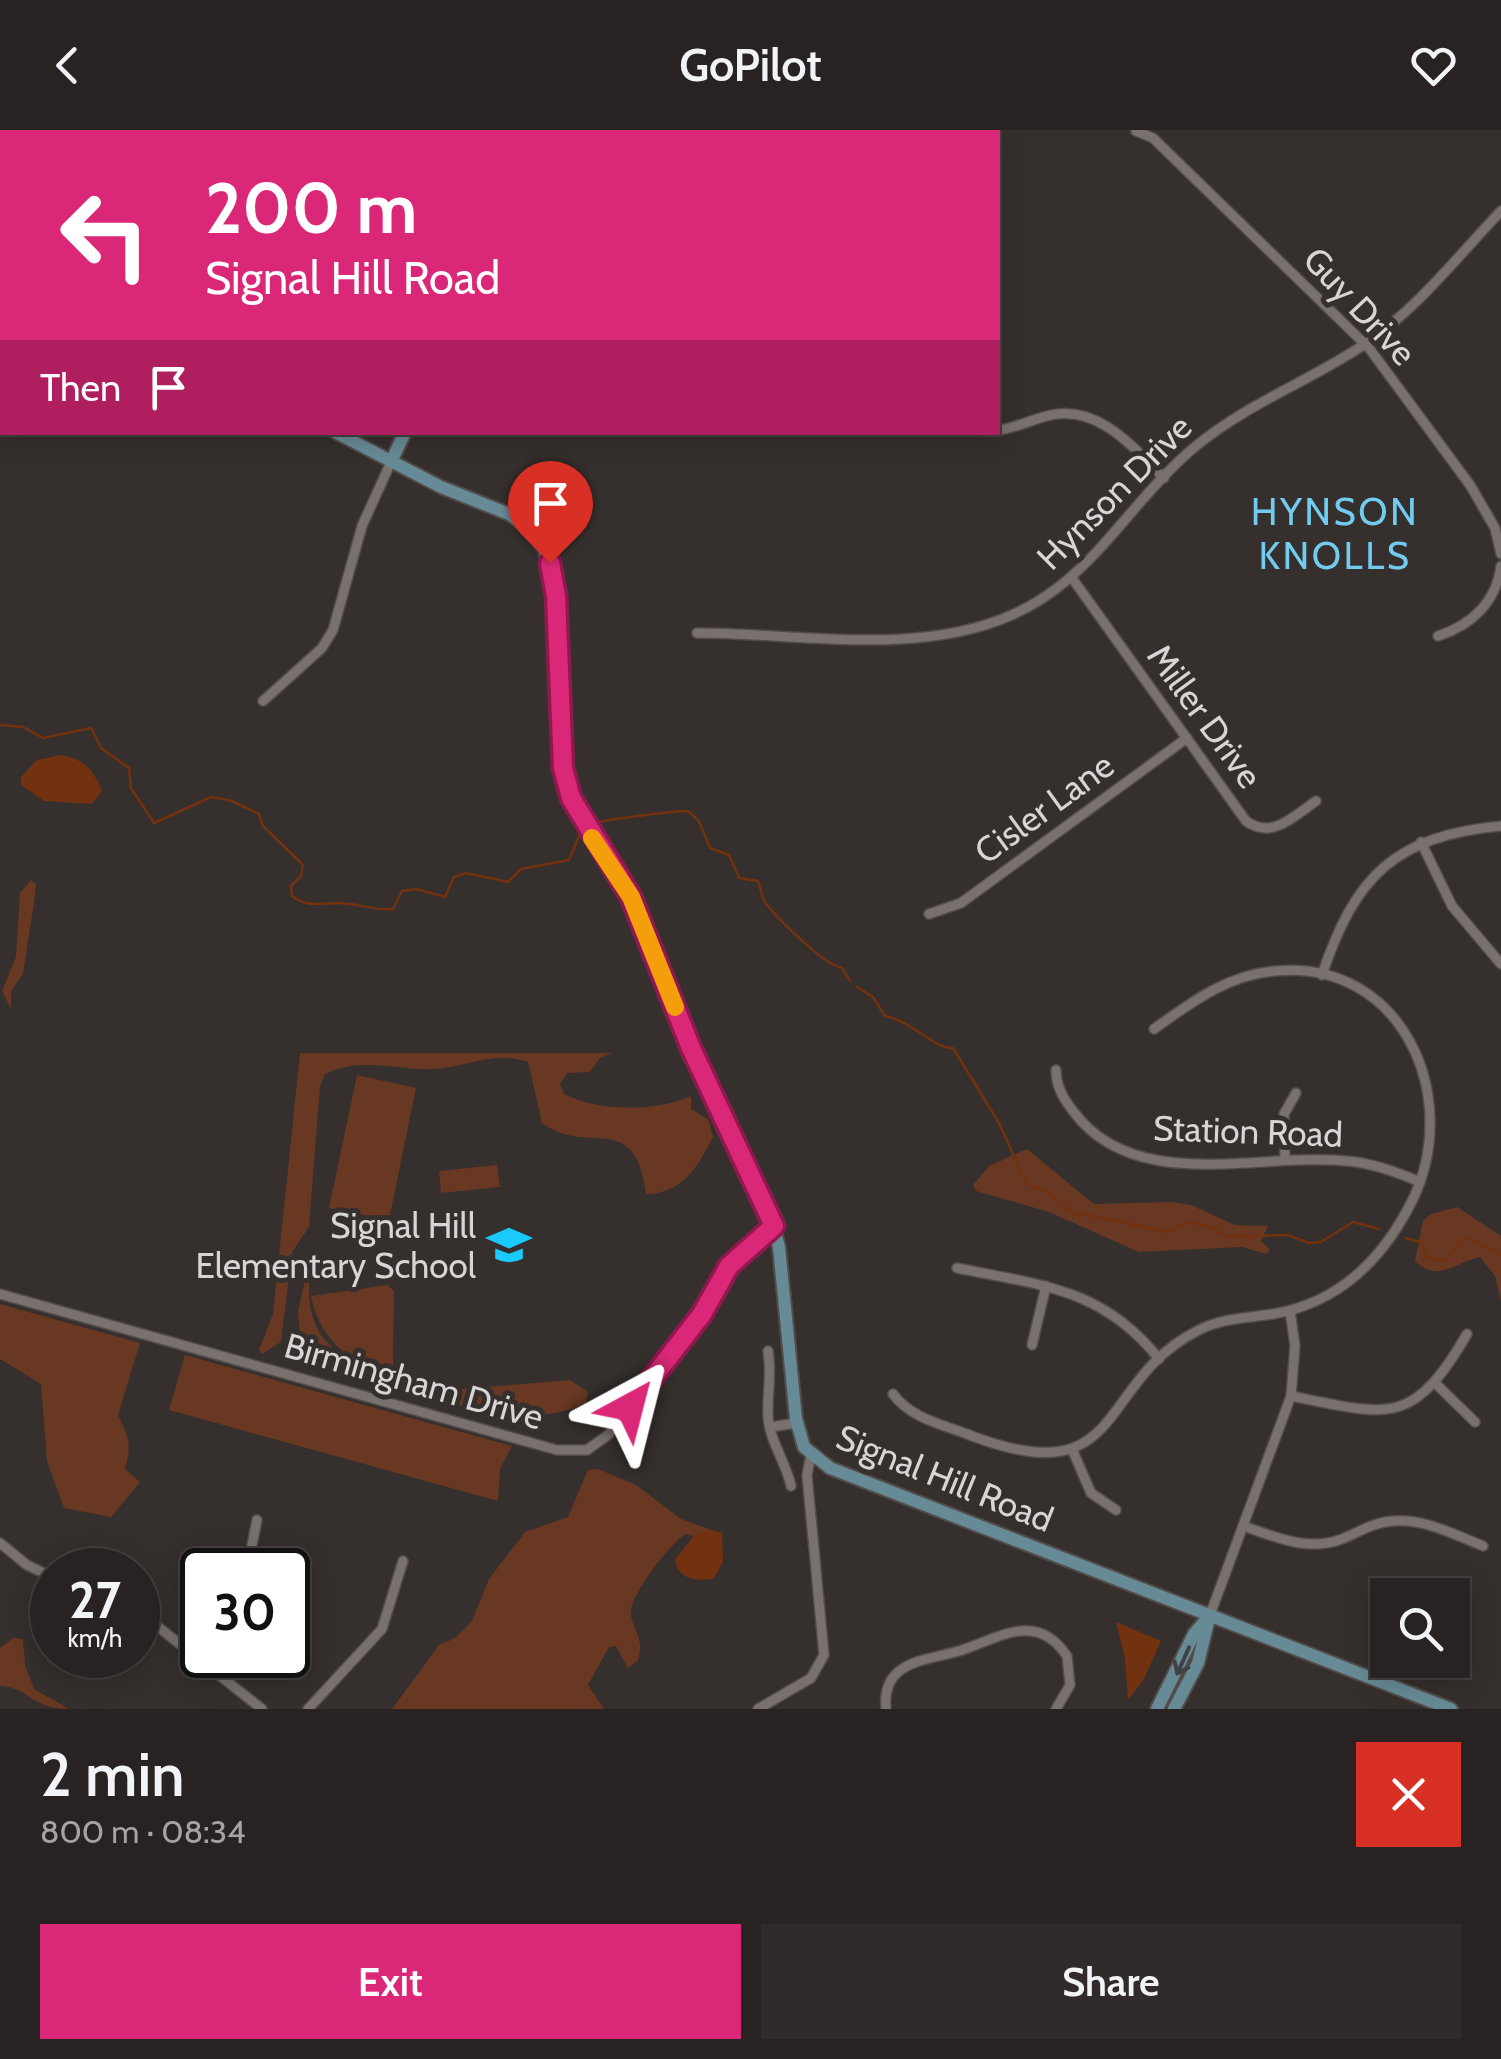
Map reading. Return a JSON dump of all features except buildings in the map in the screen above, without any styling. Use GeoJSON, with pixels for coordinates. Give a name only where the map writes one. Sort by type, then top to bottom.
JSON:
{"type":"FeatureCollection","features":[{"type":"Feature","properties":{"kind":"main road","name":"Signal Hill Road"},"geometry":{"type":"LineString","coordinates":[[341,435],[509,514],[531,530],[544,549],[555,583],[563,768],[571,798],[631,897],[691,1048],[774,1226],[796,1423],[810,1454],[830,1468],[1451,1709]]}},
{"type":"Feature","properties":{"kind":"main road"},"geometry":{"type":"LineString","coordinates":[[392,462],[404,435]]}},
{"type":"Feature","properties":{"kind":"main road"},"geometry":{"type":"LineString","coordinates":[[1157,1709],[1194,1634],[1210,1615]]}},
{"type":"Feature","properties":{"kind":"main road"},"geometry":{"type":"LineString","coordinates":[[1174,1709],[1198,1663],[1210,1615]]}},
{"type":"Feature","properties":{"kind":"street","name":"Guy Drive"},"geometry":{"type":"LineString","coordinates":[[1136,131],[1152,138],[1365,344],[1470,485],[1495,528],[1501,554]]}},
{"type":"Feature","properties":{"kind":"street","name":"Hynson Drive"},"geometry":{"type":"LineString","coordinates":[[697,632],[885,639],[949,634],[1020,612],[1072,578],[1164,478],[1226,423],[1365,344],[1412,304],[1501,212]]}},
{"type":"Feature","properties":{"kind":"street"},"geometry":{"type":"LineString","coordinates":[[1000,429],[1049,416],[1081,416],[1126,440],[1164,478]]}},
{"type":"Feature","properties":{"kind":"street"},"geometry":{"type":"LineString","coordinates":[[263,701],[322,648],[333,630],[362,526],[392,462]]}},
{"type":"Feature","properties":{"kind":"street"},"geometry":{"type":"LineString","coordinates":[[1438,636],[1459,628],[1482,609],[1496,588],[1501,566]]}},
{"type":"Feature","properties":{"kind":"street","name":"Miller Drive"},"geometry":{"type":"LineString","coordinates":[[1072,578],[1251,825],[1278,827],[1316,801]]}},
{"type":"Feature","properties":{"kind":"street","name":"Cisler Lane"},"geometry":{"type":"LineString","coordinates":[[930,914],[962,903],[1187,738]]}},
{"type":"Feature","properties":{"kind":"street"},"geometry":{"type":"LineString","coordinates":[[1322,975],[1341,920],[1359,892],[1392,860],[1421,842],[1462,830],[1501,826]]}},
{"type":"Feature","properties":{"kind":"street"},"geometry":{"type":"LineString","coordinates":[[1421,842],[1458,914],[1501,964]]}},
{"type":"Feature","properties":{"kind":"street"},"geometry":{"type":"LineString","coordinates":[[893,1394],[916,1415],[1007,1449],[1035,1454],[1072,1449],[1100,1432],[1159,1359],[1203,1328],[1290,1310],[1330,1295],[1370,1264],[1420,1182],[1430,1148],[1432,1110],[1421,1062],[1385,1010],[1357,990],[1322,975],[1275,970],[1240,977],[1199,997],[1154,1029]]}},
{"type":"Feature","properties":{"kind":"street","name":"Station Road"},"geometry":{"type":"LineString","coordinates":[[1056,1070],[1058,1088],[1078,1118],[1101,1139],[1126,1153],[1178,1162],[1362,1163],[1420,1182]]}},
{"type":"Feature","properties":{"kind":"street"},"geometry":{"type":"LineString","coordinates":[[1286,1160],[1284,1114],[1296,1093]]}},
{"type":"Feature","properties":{"kind":"street","name":"Birmingham Drive"},"geometry":{"type":"LineString","coordinates":[[0,1294],[557,1450],[578,1452],[608,1436],[702,1314],[729,1266],[774,1226]]}},
{"type":"Feature","properties":{"kind":"street"},"geometry":{"type":"LineString","coordinates":[[957,1268],[1046,1286],[1106,1308],[1159,1359]]}},
{"type":"Feature","properties":{"kind":"street"},"geometry":{"type":"LineString","coordinates":[[1032,1345],[1046,1286]]}},
{"type":"Feature","properties":{"kind":"street"},"geometry":{"type":"LineString","coordinates":[[1210,1615],[1292,1396],[1295,1346],[1290,1310]]}},
{"type":"Feature","properties":{"kind":"street"},"geometry":{"type":"LineString","coordinates":[[1292,1396],[1378,1411],[1414,1401],[1436,1384],[1467,1334]]}},
{"type":"Feature","properties":{"kind":"street"},"geometry":{"type":"LineString","coordinates":[[768,1351],[770,1427],[786,1461],[791,1486]]}},
{"type":"Feature","properties":{"kind":"street"},"geometry":{"type":"LineString","coordinates":[[1436,1384],[1474,1422]]}},
{"type":"Feature","properties":{"kind":"street"},"geometry":{"type":"LineString","coordinates":[[770,1427],[796,1423]]}},
{"type":"Feature","properties":{"kind":"street"},"geometry":{"type":"LineString","coordinates":[[1072,1449],[1090,1493],[1102,1505],[1116,1510]]}},
{"type":"Feature","properties":{"kind":"street"},"geometry":{"type":"LineString","coordinates":[[758,1709],[811,1678],[824,1655],[806,1476],[810,1454]]}},
{"type":"Feature","properties":{"kind":"street"},"geometry":{"type":"LineString","coordinates":[[251,1548],[257,1520]]}},
{"type":"Feature","properties":{"kind":"street"},"geometry":{"type":"LineString","coordinates":[[1244,1526],[1287,1542],[1315,1544],[1382,1522],[1408,1521],[1483,1546]]}},
{"type":"Feature","properties":{"kind":"street"},"geometry":{"type":"LineString","coordinates":[[0,1543],[30,1566]]}},
{"type":"Feature","properties":{"kind":"street"},"geometry":{"type":"LineString","coordinates":[[308,1709],[382,1630],[403,1561]]}},
{"type":"Feature","properties":{"kind":"street"},"geometry":{"type":"LineString","coordinates":[[160,1628],[180,1644]]}},
{"type":"Feature","properties":{"kind":"street"},"geometry":{"type":"LineString","coordinates":[[886,1709],[890,1682],[910,1662],[968,1648],[1019,1628],[1045,1636],[1067,1656],[1070,1684],[1056,1709]]}},
{"type":"Feature","properties":{"kind":"street"},"geometry":{"type":"LineString","coordinates":[[223,1678],[262,1709]]}},
{"type":"Feature","properties":{"kind":"shaded area"},"geometry":{"type":"Polygon","coordinates":[[[61,755],[82,762],[95,777],[102,791],[92,804],[44,801],[21,785],[21,777],[37,760],[61,755]]]}},
{"type":"Feature","properties":{"kind":"shaded area"},"geometry":{"type":"Polygon","coordinates":[[[31,880],[36,884],[35,896],[23,974],[11,991],[11,1009],[2,991],[16,957],[20,893],[31,880]]]}},
{"type":"Feature","properties":{"kind":"shaded area"},"geometry":{"type":"Polygon","coordinates":[[[300,1053],[612,1053],[600,1058],[590,1072],[567,1073],[560,1084],[564,1094],[594,1104],[627,1108],[661,1105],[691,1096],[691,1109],[709,1120],[713,1137],[695,1168],[679,1184],[646,1194],[640,1167],[632,1151],[621,1143],[560,1133],[542,1123],[528,1062],[502,1058],[427,1069],[362,1065],[325,1074],[320,1086],[309,1227],[292,1252],[281,1342],[262,1354],[259,1350],[273,1314],[300,1053]]]}},
{"type":"Feature","properties":{"kind":"shaded area"},"geometry":{"type":"Polygon","coordinates":[[[357,1075],[416,1088],[389,1220],[329,1208],[357,1075]]]}},
{"type":"Feature","properties":{"kind":"shaded area"},"geometry":{"type":"Polygon","coordinates":[[[1027,1149],[1094,1204],[1191,1205],[1235,1225],[1268,1226],[1261,1241],[1270,1250],[1266,1254],[1242,1247],[1139,1252],[1049,1212],[976,1191],[973,1185],[989,1166],[1027,1149]]]}},
{"type":"Feature","properties":{"kind":"shaded area"},"geometry":{"type":"Polygon","coordinates":[[[497,1165],[500,1187],[441,1193],[439,1171],[497,1165]]]}},
{"type":"Feature","properties":{"kind":"shaded area"},"geometry":{"type":"Polygon","coordinates":[[[1457,1207],[1501,1236],[1501,1301],[1495,1276],[1480,1257],[1440,1271],[1423,1268],[1415,1261],[1423,1221],[1431,1214],[1457,1207]]]}},
{"type":"Feature","properties":{"kind":"shaded area"},"geometry":{"type":"Polygon","coordinates":[[[308,1266],[310,1306],[320,1333],[346,1357],[382,1375],[301,1348],[298,1312],[308,1266]]]}},
{"type":"Feature","properties":{"kind":"shaded area"},"geometry":{"type":"Polygon","coordinates":[[[387,1285],[394,1291],[393,1368],[363,1363],[338,1347],[321,1325],[311,1296],[387,1285]]]}},
{"type":"Feature","properties":{"kind":"shaded area"},"geometry":{"type":"Polygon","coordinates":[[[0,1304],[140,1343],[118,1415],[128,1441],[125,1469],[140,1482],[111,1517],[64,1508],[47,1461],[41,1384],[0,1359],[0,1304]]]}},
{"type":"Feature","properties":{"kind":"shaded area"},"geometry":{"type":"Polygon","coordinates":[[[185,1355],[512,1446],[500,1469],[498,1501],[169,1410],[185,1355]]]}},
{"type":"Feature","properties":{"kind":"shaded area"},"geometry":{"type":"Polygon","coordinates":[[[570,1380],[588,1392],[586,1403],[530,1416],[469,1409],[439,1391],[570,1380]]]}},
{"type":"Feature","properties":{"kind":"shaded area"},"geometry":{"type":"Polygon","coordinates":[[[598,1469],[636,1485],[681,1519],[712,1530],[697,1538],[686,1534],[679,1539],[643,1584],[631,1616],[640,1642],[638,1660],[628,1668],[616,1646],[609,1647],[588,1685],[604,1709],[392,1709],[439,1645],[455,1638],[472,1621],[489,1579],[525,1532],[568,1517],[588,1470],[598,1469]]]}},
{"type":"Feature","properties":{"kind":"shaded area"},"geometry":{"type":"Polygon","coordinates":[[[712,1530],[722,1533],[723,1562],[714,1578],[684,1576],[675,1560],[693,1537],[712,1530]]]}},
{"type":"Feature","properties":{"kind":"shaded area"},"geometry":{"type":"Polygon","coordinates":[[[1116,1622],[1161,1641],[1144,1679],[1128,1700],[1125,1659],[1116,1622]]]}},
{"type":"Feature","properties":{"kind":"shaded area"},"geometry":{"type":"Polygon","coordinates":[[[13,1638],[23,1639],[25,1665],[34,1689],[69,1709],[47,1706],[0,1686],[0,1648],[13,1638]]]}},
{"type":"Feature","properties":{"kind":"waterway"},"geometry":{"type":"LineString","coordinates":[[0,725],[23,727],[43,738],[91,728],[101,748],[129,768],[131,788],[154,823],[211,797],[232,801],[259,814],[263,826],[303,865],[301,876],[291,886],[292,896],[309,903],[393,909],[402,891],[416,889],[445,897],[454,877],[466,873],[508,882],[521,869],[569,860],[581,831]]}},
{"type":"Feature","properties":{"kind":"waterway"},"geometry":{"type":"LineString","coordinates":[[592,824],[688,811],[699,821],[710,848],[729,855],[739,878],[758,881],[764,902],[772,911],[813,950],[842,968],[850,981]]}},
{"type":"Feature","properties":{"kind":"waterway"},"geometry":{"type":"LineString","coordinates":[[857,987],[873,997],[885,1016],[953,1048],[999,1123],[1026,1183],[1046,1192],[1079,1217],[1083,1214],[1167,1232],[1190,1222],[1212,1227],[1226,1237],[1288,1235],[1309,1243],[1321,1242],[1353,1222],[1379,1229]]}},
{"type":"Feature","properties":{"kind":"waterway"},"geometry":{"type":"LineString","coordinates":[[1406,1238],[1423,1243],[1424,1257],[1445,1261],[1467,1238],[1501,1254]]}},
{"type":"Feature","properties":{"kind":"slow traffic"},"geometry":{"type":"LineString","coordinates":[[592,838],[640,915],[675,1007]]}},
{"type":"Feature","properties":{"kind":"place","name":"Signal Hill Elementary School"},"geometry":{"type":"Point","coordinates":[509,1245]}},
{"type":"Feature","properties":{"kind":"district","name":"HYNSON KNOLLS"},"geometry":{"type":"Point","coordinates":[1335,533]}},
{"type":"Feature","properties":{"kind":"route"},"geometry":{"type":"LineString","coordinates":[[550,563],[556,596],[566,784],[584,827],[640,915],[691,1048],[762,1193],[774,1226],[738,1254],[702,1314],[630,1407]]}}]}
